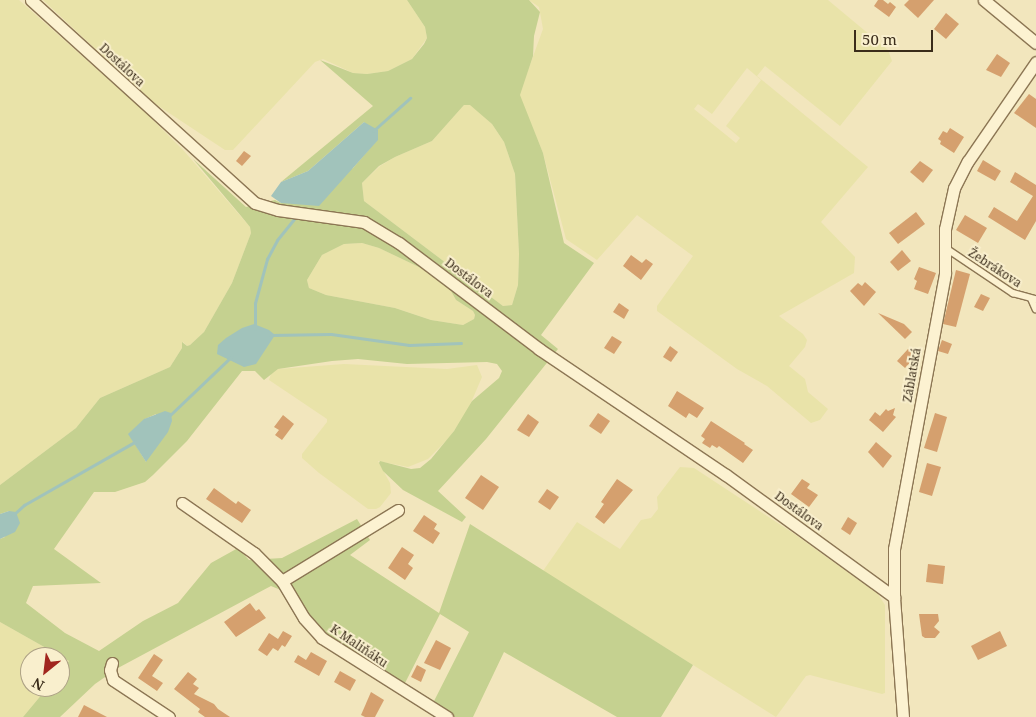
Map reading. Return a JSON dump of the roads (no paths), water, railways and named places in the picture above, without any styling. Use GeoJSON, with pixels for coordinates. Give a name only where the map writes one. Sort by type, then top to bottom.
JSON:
{"type":"FeatureCollection","features":[{"type":"Feature","properties":{"kind":"street","name":"Dostálova"},"geometry":{"type":"LineString","coordinates":[[31,0],[255,203],[278,210],[364,222],[399,243],[539,349],[726,475],[894,597]]}},
{"type":"Feature","properties":{"kind":"street"},"geometry":{"type":"LineString","coordinates":[[984,0],[1036,43]]}},
{"type":"Feature","properties":{"kind":"street","name":"Záblatská"},"geometry":{"type":"LineString","coordinates":[[903,717],[894,597],[894,549],[945,273],[945,228],[954,188],[968,161],[1036,62]]}},
{"type":"Feature","properties":{"kind":"street","name":"K Maliňáku"},"geometry":{"type":"LineString","coordinates":[[182,503],[254,553],[282,581],[304,618],[322,638],[447,717]]}},
{"type":"Feature","properties":{"kind":"street"},"geometry":{"type":"LineString","coordinates":[[282,581],[398,510]]}},
{"type":"Feature","properties":{"kind":"street"},"geometry":{"type":"LineString","coordinates":[[112,663],[110,670],[113,680],[169,717]]}},
{"type":"Feature","properties":{"kind":"lane","name":"Žebrákova"},"geometry":{"type":"LineString","coordinates":[[946,248],[1013,293],[1034,300]]}},
{"type":"Feature","properties":{"kind":"lane"},"geometry":{"type":"LineString","coordinates":[[1034,300],[1036,309]]}},
{"type":"Feature","properties":{"kind":"water"},"geometry":{"type":"Polygon","coordinates":[[[364,122],[378,130],[378,140],[319,206],[281,203],[271,196],[281,182],[308,171],[364,122]]]}},
{"type":"Feature","properties":{"kind":"water"},"geometry":{"type":"Polygon","coordinates":[[[254,324],[269,330],[275,335],[256,364],[244,367],[217,354],[218,345],[226,338],[242,328],[254,324]]]}},
{"type":"Feature","properties":{"kind":"water"},"geometry":{"type":"Polygon","coordinates":[[[165,411],[171,413],[172,421],[168,432],[146,462],[128,434],[144,419],[165,411]]]}},
{"type":"Feature","properties":{"kind":"water"},"geometry":{"type":"Polygon","coordinates":[[[9,511],[16,512],[20,523],[15,532],[0,539],[0,514],[9,511]]]}},
{"type":"Feature","properties":{"kind":"waterway"},"geometry":{"type":"LineString","coordinates":[[373,131],[410,98]]}},
{"type":"Feature","properties":{"kind":"waterway"},"geometry":{"type":"LineString","coordinates":[[255,329],[255,303],[267,259],[277,240],[294,219]]}},
{"type":"Feature","properties":{"kind":"waterway"},"geometry":{"type":"LineString","coordinates":[[270,335],[331,334],[409,345],[461,343]]}},
{"type":"Feature","properties":{"kind":"waterway"},"geometry":{"type":"LineString","coordinates":[[169,416],[231,357]]}},
{"type":"Feature","properties":{"kind":"waterway"},"geometry":{"type":"LineString","coordinates":[[13,515],[24,505],[136,441]]}}]}
